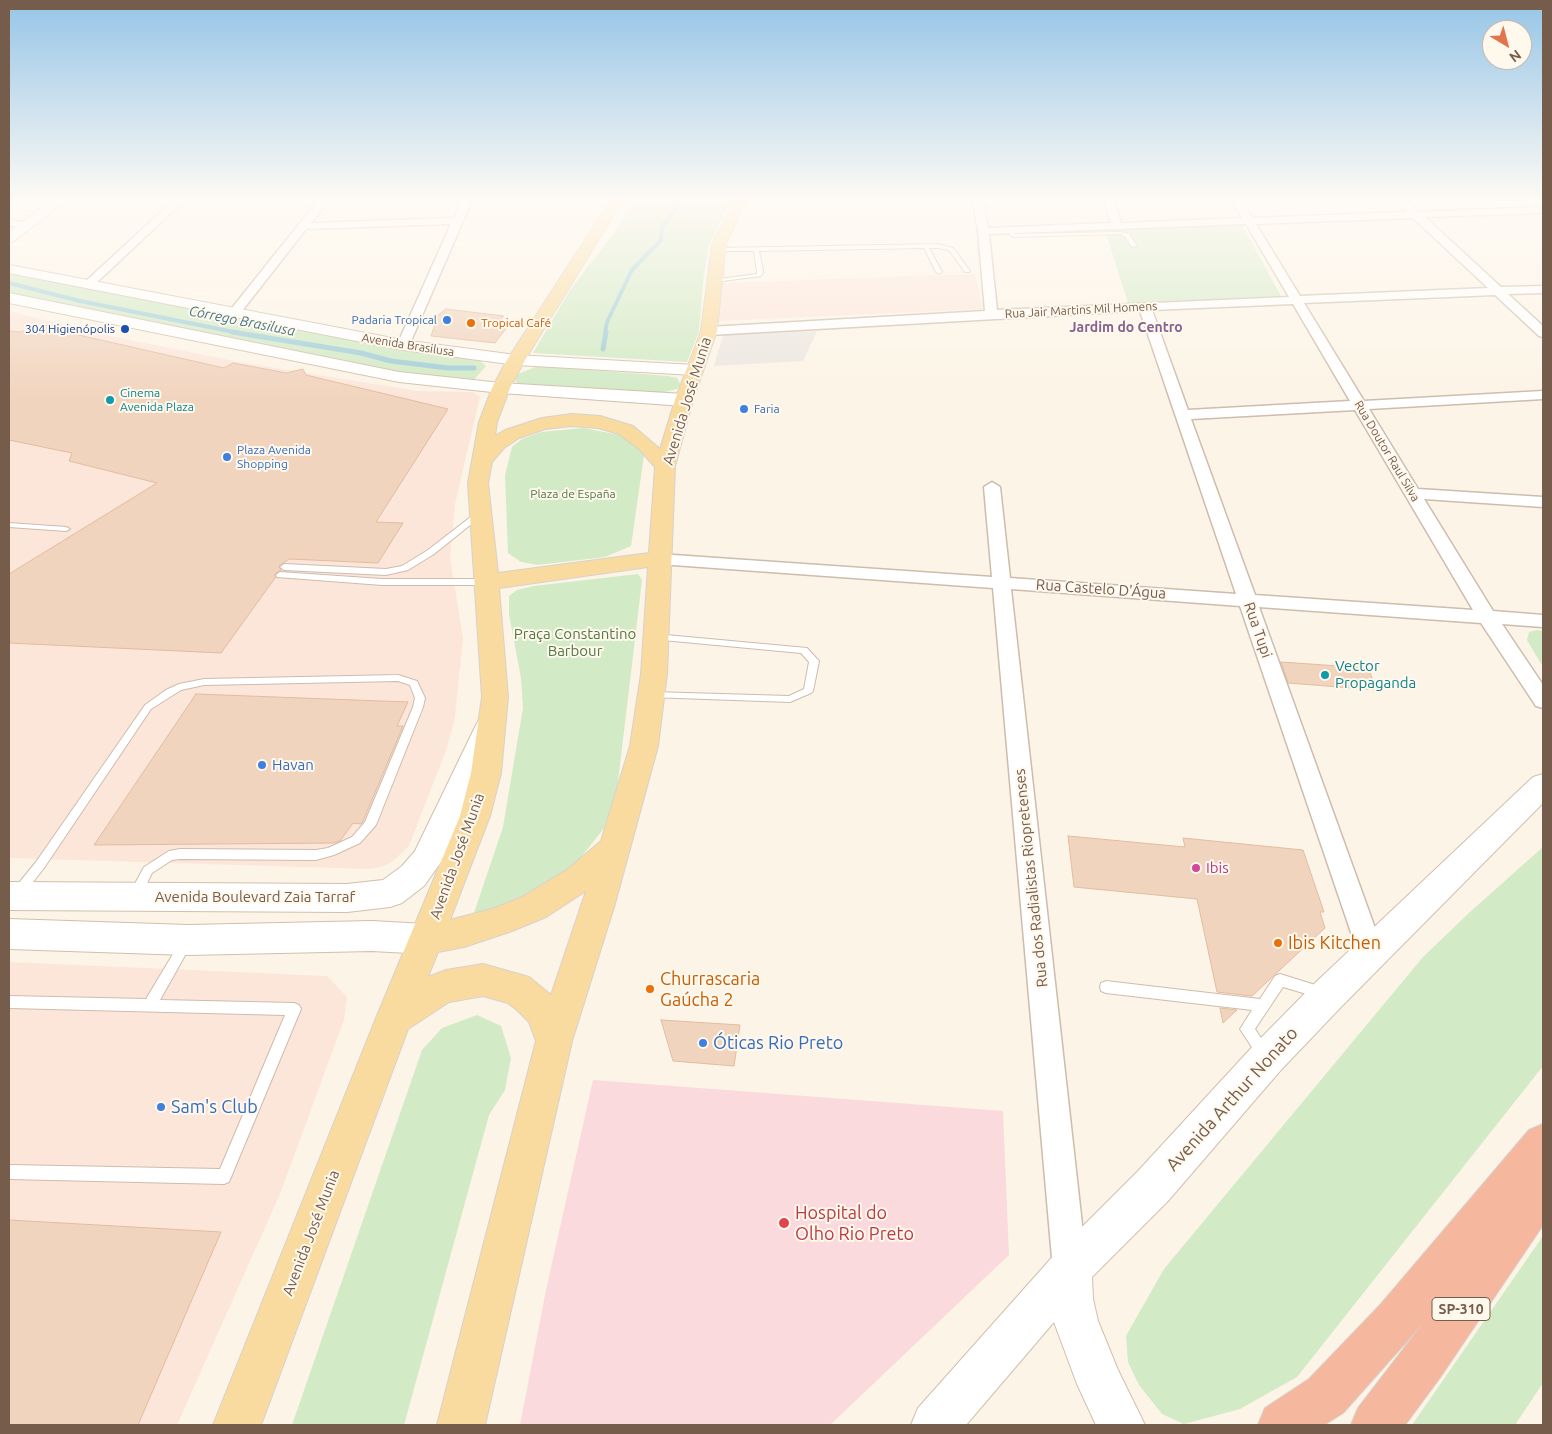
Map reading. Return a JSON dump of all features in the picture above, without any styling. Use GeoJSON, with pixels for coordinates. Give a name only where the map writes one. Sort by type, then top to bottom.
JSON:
{"type":"FeatureCollection","features":[{"type":"Feature","properties":{"kind":"highway"},"geometry":{"type":"LineString","coordinates":[[1282,1425],[1326,1396],[1391,1327],[1543,1144]]}},
{"type":"Feature","properties":{"kind":"highway","name":"SP-310"},"geometry":{"type":"LineString","coordinates":[[1374,1425],[1423,1363],[1543,1189]]}},
{"type":"Feature","properties":{"kind":"main road","name":"Avenida José Munia"},"geometry":{"type":"LineString","coordinates":[[237,1425],[394,1018],[475,816],[486,773],[495,698],[478,483],[488,422],[501,388],[516,360],[576,265]]}},
{"type":"Feature","properties":{"kind":"main road","name":"Avenida José Munia"},"geometry":{"type":"LineString","coordinates":[[460,1425],[554,1041],[616,847],[644,746],[651,694],[665,466],[684,400],[709,331],[717,265]]}},
{"type":"Feature","properties":{"kind":"main road","name":"Avenida Brasilusa"},"geometry":{"type":"LineString","coordinates":[[9,269],[90,283],[403,345],[516,360],[694,370]]}},
{"type":"Feature","properties":{"kind":"main road"},"geometry":{"type":"LineString","coordinates":[[9,298],[347,368],[400,377],[501,388],[684,400]]}},
{"type":"Feature","properties":{"kind":"main road"},"geometry":{"type":"LineString","coordinates":[[481,461],[497,444],[512,434],[542,424],[572,420],[600,422],[626,430],[646,445],[665,466]]}},
{"type":"Feature","properties":{"kind":"main road"},"geometry":{"type":"LineString","coordinates":[[608,565],[660,535]]}},
{"type":"Feature","properties":{"kind":"main road"},"geometry":{"type":"LineString","coordinates":[[487,582],[659,559]]}},
{"type":"Feature","properties":{"kind":"main road","name":"Avenida Boulevard Zaia Tarraf"},"geometry":{"type":"LineString","coordinates":[[11,899],[347,898],[390,893],[414,876],[427,859],[446,821],[461,783],[492,723]]}},
{"type":"Feature","properties":{"kind":"main road","name":"Avenida Arthur Nonato"},"geometry":{"type":"LineString","coordinates":[[935,1425],[1070,1268],[1153,1186],[1267,1058],[1328,995],[1543,785]]}},
{"type":"Feature","properties":{"kind":"main road"},"geometry":{"type":"LineString","coordinates":[[9,934],[188,940],[372,936],[426,939],[464,932],[500,922],[534,907],[579,879],[616,847]]}},
{"type":"Feature","properties":{"kind":"main road"},"geometry":{"type":"LineString","coordinates":[[394,1018],[410,1005],[434,991],[465,982],[483,980],[517,989],[530,998],[542,1010],[550,1024],[554,1041]]}},
{"type":"Feature","properties":{"kind":"main road"},"geometry":{"type":"LineString","coordinates":[[1070,1268],[1071,1299],[1076,1321],[1100,1384],[1121,1425]]}},
{"type":"Feature","properties":{"kind":"street"},"geometry":{"type":"LineString","coordinates":[[90,283],[110,265]]}},
{"type":"Feature","properties":{"kind":"street"},"geometry":{"type":"LineString","coordinates":[[234,313],[272,265]]}},
{"type":"Feature","properties":{"kind":"street"},"geometry":{"type":"LineString","coordinates":[[403,345],[439,265]]}},
{"type":"Feature","properties":{"kind":"street"},"geometry":{"type":"LineString","coordinates":[[986,265],[990,314]]}},
{"type":"Feature","properties":{"kind":"street","name":"Rua Doutor Raul Silva"},"geometry":{"type":"LineString","coordinates":[[1275,265],[1487,617],[1543,702]]}},
{"type":"Feature","properties":{"kind":"street"},"geometry":{"type":"LineString","coordinates":[[1468,265],[1543,333]]}},
{"type":"Feature","properties":{"kind":"street","name":"Rua Jair Martins Mil Homens"},"geometry":{"type":"LineString","coordinates":[[709,331],[990,314],[1543,289]]}},
{"type":"Feature","properties":{"kind":"street","name":"Rua Tupi"},"geometry":{"type":"LineString","coordinates":[[1145,307],[1371,953]]}},
{"type":"Feature","properties":{"kind":"street"},"geometry":{"type":"LineString","coordinates":[[1183,415],[1543,395]]}},
{"type":"Feature","properties":{"kind":"street","name":"Rua dos Radialistas Riopretenses"},"geometry":{"type":"LineString","coordinates":[[992,487],[1070,1268]]}},
{"type":"Feature","properties":{"kind":"street"},"geometry":{"type":"LineString","coordinates":[[1412,493],[1543,502]]}},
{"type":"Feature","properties":{"kind":"street","name":"Rua Castelo D'Água"},"geometry":{"type":"LineString","coordinates":[[659,559],[1543,621]]}},
{"type":"Feature","properties":{"kind":"lane"},"geometry":{"type":"LineString","coordinates":[[715,280],[759,275],[759,265]]}},
{"type":"Feature","properties":{"kind":"lane"},"geometry":{"type":"LineString","coordinates":[[935,265],[939,272]]}},
{"type":"Feature","properties":{"kind":"lane"},"geometry":{"type":"LineString","coordinates":[[963,265],[967,271]]}},
{"type":"Feature","properties":{"kind":"lane"},"geometry":{"type":"LineString","coordinates":[[480,514],[431,552],[405,568],[386,572],[282,571],[382,582],[487,582]]}},
{"type":"Feature","properties":{"kind":"lane"},"geometry":{"type":"LineString","coordinates":[[9,525],[66,529]]}},
{"type":"Feature","properties":{"kind":"lane"},"geometry":{"type":"LineString","coordinates":[[651,694],[790,699],[808,691],[814,661],[804,650],[655,637]]}},
{"type":"Feature","properties":{"kind":"lane"},"geometry":{"type":"LineString","coordinates":[[11,899],[40,865],[148,707],[169,692],[180,687],[204,682],[398,678],[414,683],[420,698],[418,708],[370,825],[356,840],[330,852],[316,855],[180,854],[169,856],[148,870],[134,898]]}},
{"type":"Feature","properties":{"kind":"lane"},"geometry":{"type":"LineString","coordinates":[[149,1006],[188,940]]}},
{"type":"Feature","properties":{"kind":"lane"},"geometry":{"type":"LineString","coordinates":[[1267,1058],[1247,1029],[1257,1005],[1280,980],[1328,995]]}},
{"type":"Feature","properties":{"kind":"lane"},"geometry":{"type":"LineString","coordinates":[[1112,988],[1257,1005]]}},
{"type":"Feature","properties":{"kind":"lane"},"geometry":{"type":"LineString","coordinates":[[9,1002],[294,1009],[224,1177],[9,1172]]}},
{"type":"Feature","properties":{"kind":"shaded area"},"geometry":{"type":"Polygon","coordinates":[[[975,274],[983,309],[719,321],[723,283],[975,274]]]}},
{"type":"Feature","properties":{"kind":"shaded area"},"geometry":{"type":"Polygon","coordinates":[[[9,311],[96,333],[244,363],[418,391],[473,392],[480,397],[455,504],[450,558],[463,638],[455,717],[447,748],[409,846],[392,862],[381,867],[368,869],[9,858],[9,311]]]}},
{"type":"Feature","properties":{"kind":"shaded area"},"geometry":{"type":"Polygon","coordinates":[[[817,331],[803,361],[714,366],[723,335],[817,331]]]}},
{"type":"Feature","properties":{"kind":"shaded area","name":"Sam's Club"},"geometry":{"type":"Polygon","coordinates":[[[9,962],[327,976],[347,997],[344,1020],[280,1194],[177,1425],[9,1425],[9,962]]]}},
{"type":"Feature","properties":{"kind":"shaded area","name":"Hospital do Olho Rio Preto"},"geometry":{"type":"Polygon","coordinates":[[[593,1080],[1003,1111],[1009,1255],[830,1425],[520,1425],[546,1290],[593,1080]]]}},
{"type":"Feature","properties":{"kind":"green space"},"geometry":{"type":"Polygon","coordinates":[[[589,265],[706,265],[699,331],[687,362],[533,353],[570,290],[589,265]]]}},
{"type":"Feature","properties":{"kind":"green space"},"geometry":{"type":"Polygon","coordinates":[[[1116,265],[1264,265],[1281,296],[1128,303],[1116,265]]]}},
{"type":"Feature","properties":{"kind":"green space"},"geometry":{"type":"Polygon","coordinates":[[[9,271],[268,324],[480,361],[486,366],[474,380],[454,380],[408,375],[371,368],[9,295],[9,271]]]}},
{"type":"Feature","properties":{"kind":"green space"},"geometry":{"type":"Polygon","coordinates":[[[538,366],[668,376],[677,378],[681,385],[677,389],[660,393],[518,385],[515,379],[518,374],[538,366]]]}},
{"type":"Feature","properties":{"kind":"green space","name":"Plaza de España"},"geometry":{"type":"Polygon","coordinates":[[[583,428],[620,435],[638,447],[644,455],[631,546],[605,557],[538,565],[521,562],[508,553],[505,475],[512,447],[522,439],[541,432],[583,428]]]}},
{"type":"Feature","properties":{"kind":"green space","name":"Praça Constantino Barbour"},"geometry":{"type":"Polygon","coordinates":[[[638,574],[642,580],[617,790],[604,828],[578,861],[550,884],[519,903],[473,916],[503,827],[523,708],[521,678],[509,614],[509,596],[517,590],[534,586],[638,574]]]}},
{"type":"Feature","properties":{"kind":"green space"},"geometry":{"type":"Polygon","coordinates":[[[1543,631],[1543,667],[1527,640],[1529,632],[1543,631]]]}},
{"type":"Feature","properties":{"kind":"green space"},"geometry":{"type":"Polygon","coordinates":[[[1543,847],[1543,1066],[1297,1377],[1240,1409],[1184,1424],[1162,1414],[1139,1385],[1128,1362],[1126,1336],[1164,1269],[1423,957],[1543,847]]]}},
{"type":"Feature","properties":{"kind":"green space"},"geometry":{"type":"Polygon","coordinates":[[[477,1015],[501,1026],[511,1058],[505,1090],[489,1115],[404,1425],[292,1425],[422,1050],[442,1028],[477,1015]]]}},
{"type":"Feature","properties":{"kind":"green space"},"geometry":{"type":"Polygon","coordinates":[[[1543,1236],[1543,1383],[1515,1425],[1412,1425],[1543,1236]]]}},
{"type":"Feature","properties":{"kind":"building"},"geometry":{"type":"Polygon","coordinates":[[[446,309],[504,316],[500,320],[512,321],[495,343],[431,336],[438,315],[446,309]]]}},
{"type":"Feature","properties":{"kind":"building","name":"Plaza Avenida Shopping"},"geometry":{"type":"Polygon","coordinates":[[[60,324],[61,331],[224,368],[233,363],[286,373],[303,369],[306,375],[448,409],[376,522],[403,523],[378,563],[289,559],[279,566],[281,570],[275,574],[275,578],[221,653],[9,643],[9,574],[157,483],[69,461],[72,453],[9,440],[9,331],[20,332],[37,327],[60,324]]]}},
{"type":"Feature","properties":{"kind":"building","name":"Vector Propaganda"},"geometry":{"type":"Polygon","coordinates":[[[1281,662],[1368,668],[1377,690],[1288,683],[1281,662]]]}},
{"type":"Feature","properties":{"kind":"building"},"geometry":{"type":"Polygon","coordinates":[[[196,694],[408,702],[397,726],[403,726],[363,821],[361,824],[353,823],[340,841],[333,843],[94,845],[196,694]]]}},
{"type":"Feature","properties":{"kind":"building"},"geometry":{"type":"Polygon","coordinates":[[[1068,836],[1185,847],[1183,838],[1303,850],[1324,912],[1320,912],[1325,928],[1252,996],[1217,992],[1197,899],[1074,887],[1068,836]]]}},
{"type":"Feature","properties":{"kind":"building"},"geometry":{"type":"Polygon","coordinates":[[[1220,1008],[1237,1010],[1223,1023],[1220,1008]]]}},
{"type":"Feature","properties":{"kind":"building","name":"Óticas Rio Preto"},"geometry":{"type":"Polygon","coordinates":[[[661,1020],[740,1025],[734,1066],[673,1061],[661,1020]]]}},
{"type":"Feature","properties":{"kind":"building"},"geometry":{"type":"Polygon","coordinates":[[[9,1220],[221,1232],[138,1425],[9,1425],[9,1220]]]}},
{"type":"Feature","properties":{"kind":"waterway"},"geometry":{"type":"LineString","coordinates":[[605,333],[607,322],[632,270],[637,265]]}},
{"type":"Feature","properties":{"kind":"waterway","name":"Córrego Brasilusa"},"geometry":{"type":"LineString","coordinates":[[9,283],[80,301],[239,333]]}},
{"type":"Feature","properties":{"kind":"waterway","name":"Córrego Brasilusa"},"geometry":{"type":"LineString","coordinates":[[232,332],[361,353],[391,361],[448,368],[474,368]]}},
{"type":"Feature","properties":{"kind":"waterway"},"geometry":{"type":"LineString","coordinates":[[603,349],[606,332]]}},
{"type":"Feature","properties":{"kind":"place","name":"Padaria Tropical"},"geometry":{"type":"Point","coordinates":[447,320]}},
{"type":"Feature","properties":{"kind":"place","name":"Tropical Café"},"geometry":{"type":"Point","coordinates":[471,323]}},
{"type":"Feature","properties":{"kind":"place","name":"304 Higienópolis"},"geometry":{"type":"Point","coordinates":[125,329]}},
{"type":"Feature","properties":{"kind":"place","name":"Cinema Avenida Plaza"},"geometry":{"type":"Point","coordinates":[110,400]}},
{"type":"Feature","properties":{"kind":"place","name":"Faria"},"geometry":{"type":"Point","coordinates":[744,409]}},
{"type":"Feature","properties":{"kind":"place","name":"Plaza Avenida Shopping"},"geometry":{"type":"Point","coordinates":[227,457]}},
{"type":"Feature","properties":{"kind":"place","name":"Vector Propaganda"},"geometry":{"type":"Point","coordinates":[1325,675]}},
{"type":"Feature","properties":{"kind":"place","name":"Havan"},"geometry":{"type":"Point","coordinates":[262,765]}},
{"type":"Feature","properties":{"kind":"place","name":"Ibis"},"geometry":{"type":"Point","coordinates":[1196,868]}},
{"type":"Feature","properties":{"kind":"place","name":"Ibis Kitchen"},"geometry":{"type":"Point","coordinates":[1278,943]}},
{"type":"Feature","properties":{"kind":"place","name":"Churrascaria Gaúcha 2"},"geometry":{"type":"Point","coordinates":[650,989]}},
{"type":"Feature","properties":{"kind":"place","name":"Óticas Rio Preto"},"geometry":{"type":"Point","coordinates":[703,1043]}},
{"type":"Feature","properties":{"kind":"place","name":"Sam's Club"},"geometry":{"type":"Point","coordinates":[161,1107]}},
{"type":"Feature","properties":{"kind":"place","name":"Hospital do Olho Rio Preto"},"geometry":{"type":"Point","coordinates":[784,1223]}},
{"type":"Feature","properties":{"kind":"district","name":"Jardim do Centro"},"geometry":{"type":"Point","coordinates":[1126,327]}}]}
